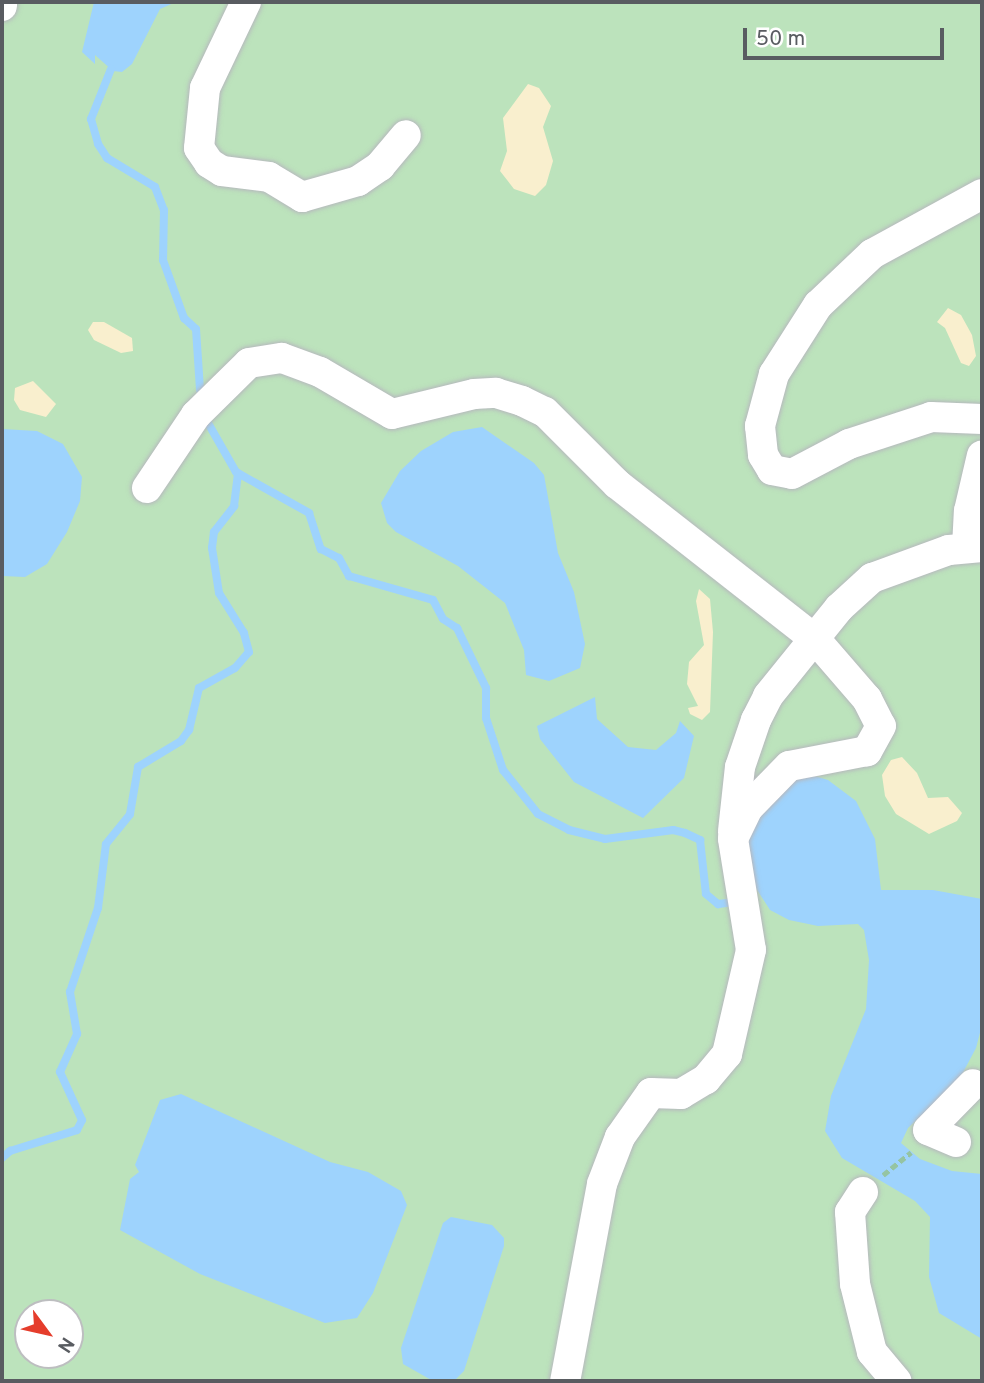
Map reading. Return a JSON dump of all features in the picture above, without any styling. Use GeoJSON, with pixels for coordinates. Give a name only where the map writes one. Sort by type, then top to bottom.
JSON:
{"type":"FeatureCollection","features":[{"type":"Feature","properties":{"kind":"lane"},"geometry":{"type":"LineString","coordinates":[[246,2],[205,88],[199,148],[209,163],[222,171],[269,177],[302,197],[358,181],[380,166],[406,135]]}},
{"type":"Feature","properties":{"kind":"lane"},"geometry":{"type":"LineString","coordinates":[[982,194],[872,254],[818,305],[774,374],[760,426],[763,455],[772,470],[792,474],[849,444],[931,417],[982,419]]}},
{"type":"Feature","properties":{"kind":"lane"},"geometry":{"type":"LineString","coordinates":[[147,488],[196,415],[248,363],[282,358],[320,372],[392,414],[496,393],[545,412],[617,484],[816,640],[867,699],[881,726],[876,742],[854,755],[789,766],[756,799],[733,839]]}},
{"type":"Feature","properties":{"kind":"lane"},"geometry":{"type":"LineString","coordinates":[[565,1381],[602,1184],[620,1137],[651,1093],[681,1094],[706,1079],[727,1054],[751,950],[733,839],[740,767],[756,720],[768,696],[816,640],[839,608],[872,578],[974,547],[969,511],[982,455]]}},
{"type":"Feature","properties":{"kind":"lane"},"geometry":{"type":"LineString","coordinates":[[956,1142],[928,1130],[973,1083]]}},
{"type":"Feature","properties":{"kind":"lane"},"geometry":{"type":"LineString","coordinates":[[863,1192],[850,1212],[855,1284],[872,1352],[896,1381]]}},
{"type":"Feature","properties":{"kind":"path"},"geometry":{"type":"LineString","coordinates":[[863,1192],[914,1148]]}},
{"type":"Feature","properties":{"kind":"green space"},"geometry":{"type":"Polygon","coordinates":[[[2,2],[982,2],[982,1381],[2,1381],[2,2]]]}},
{"type":"Feature","properties":{"kind":"sand"},"geometry":{"type":"Polygon","coordinates":[[[528,84],[539,88],[551,106],[543,127],[553,161],[546,185],[535,196],[514,189],[500,171],[507,151],[503,118],[528,84]]]}},
{"type":"Feature","properties":{"kind":"sand"},"geometry":{"type":"Polygon","coordinates":[[[948,308],[961,315],[972,335],[976,356],[969,366],[961,363],[945,328],[937,322],[948,308]]]}},
{"type":"Feature","properties":{"kind":"sand"},"geometry":{"type":"Polygon","coordinates":[[[93,322],[104,322],[132,338],[133,351],[121,353],[94,340],[88,330],[93,322]]]}},
{"type":"Feature","properties":{"kind":"sand"},"geometry":{"type":"Polygon","coordinates":[[[33,381],[56,404],[46,417],[20,410],[14,400],[15,388],[33,381]]]}},
{"type":"Feature","properties":{"kind":"sand"},"geometry":{"type":"Polygon","coordinates":[[[699,589],[710,599],[713,632],[710,712],[702,720],[690,714],[688,708],[698,706],[687,684],[689,662],[704,645],[696,601],[699,589]]]}},
{"type":"Feature","properties":{"kind":"sand"},"geometry":{"type":"Polygon","coordinates":[[[902,757],[917,773],[928,798],[948,797],[962,813],[957,821],[929,834],[896,814],[885,796],[882,775],[891,760],[902,757]]]}},
{"type":"Feature","properties":{"kind":"water"},"geometry":{"type":"Polygon","coordinates":[[[94,2],[176,2],[160,9],[132,64],[122,72],[113,71],[95,55],[95,64],[82,52],[94,2]]]}},
{"type":"Feature","properties":{"kind":"water"},"geometry":{"type":"Polygon","coordinates":[[[482,427],[534,463],[544,475],[558,553],[574,592],[585,644],[580,668],[549,681],[526,675],[524,650],[505,603],[458,566],[396,532],[387,523],[381,503],[400,471],[421,451],[453,432],[482,427]]]}},
{"type":"Feature","properties":{"kind":"water"},"geometry":{"type":"Polygon","coordinates":[[[2,429],[37,431],[63,444],[82,477],[80,501],[67,532],[47,564],[25,577],[2,576],[2,429]]]}},
{"type":"Feature","properties":{"kind":"water"},"geometry":{"type":"Polygon","coordinates":[[[595,697],[597,719],[628,747],[656,750],[676,733],[680,721],[694,736],[684,778],[643,818],[574,782],[540,739],[537,726],[595,697]]]}},
{"type":"Feature","properties":{"kind":"water"},"geometry":{"type":"Polygon","coordinates":[[[811,775],[828,780],[856,801],[875,839],[881,890],[933,890],[982,899],[982,1025],[976,1048],[959,1080],[908,1128],[901,1143],[920,1159],[952,1171],[982,1174],[982,1339],[939,1313],[929,1277],[930,1217],[915,1201],[842,1158],[825,1131],[831,1096],[866,1009],[869,960],[864,930],[858,924],[818,926],[789,920],[770,910],[750,879],[748,839],[772,794],[790,781],[811,775]]]}},
{"type":"Feature","properties":{"kind":"water"},"geometry":{"type":"Polygon","coordinates":[[[181,1094],[330,1162],[368,1172],[401,1191],[407,1205],[373,1293],[357,1318],[325,1323],[200,1274],[120,1230],[130,1179],[139,1172],[135,1165],[160,1100],[181,1094]]]}},
{"type":"Feature","properties":{"kind":"water"},"geometry":{"type":"Polygon","coordinates":[[[451,1217],[492,1225],[504,1238],[504,1246],[464,1371],[455,1380],[433,1381],[403,1364],[401,1348],[443,1223],[451,1217]]]}},
{"type":"Feature","properties":{"kind":"waterway"},"geometry":{"type":"LineString","coordinates":[[111,69],[91,119],[98,144],[107,158],[155,187],[164,210],[163,260],[184,318],[196,329],[200,390]]}},
{"type":"Feature","properties":{"kind":"waterway"},"geometry":{"type":"LineString","coordinates":[[204,416],[236,472],[309,513],[321,549],[339,558],[349,576],[433,600],[443,619],[457,628],[486,688],[486,718],[503,770],[538,814],[569,830],[605,839],[673,830],[685,833],[700,840],[706,894],[718,904],[735,902]]}},
{"type":"Feature","properties":{"kind":"waterway"},"geometry":{"type":"LineString","coordinates":[[2,1158],[10,1151],[77,1130],[82,1120],[60,1072],[77,1034],[70,992],[98,908],[106,844],[130,814],[138,767],[181,741],[189,730],[199,688],[235,668],[249,652],[244,633],[219,593],[212,548],[214,532],[234,506],[238,473]]}}]}
